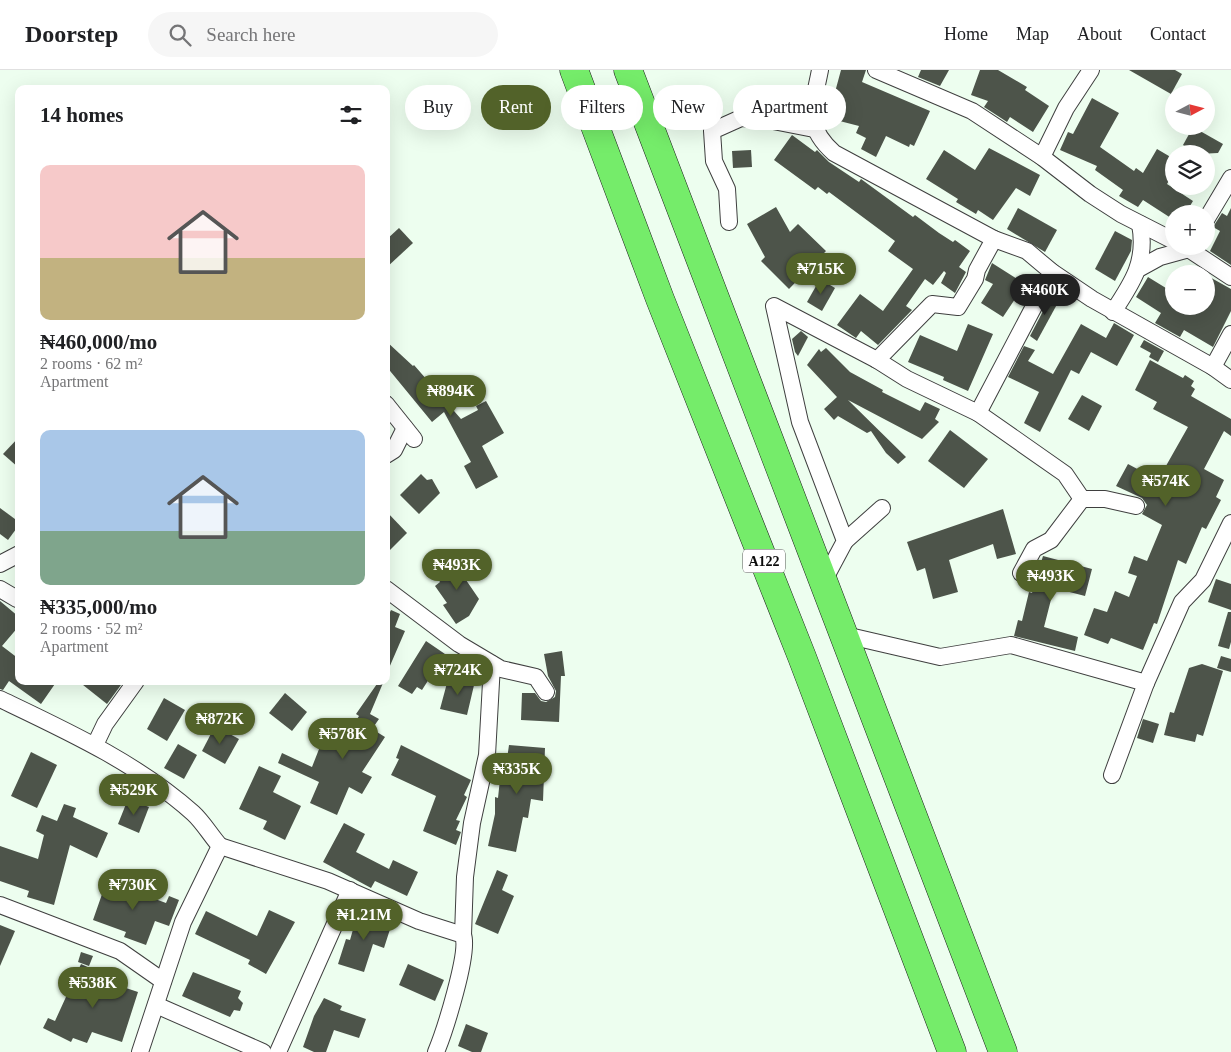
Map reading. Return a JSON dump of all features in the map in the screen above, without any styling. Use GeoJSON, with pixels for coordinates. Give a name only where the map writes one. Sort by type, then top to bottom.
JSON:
{"type":"FeatureCollection","features":[{"type":"Feature","properties":{"kind":"highway","name":"A122"},"geometry":{"type":"LineString","coordinates":[[574,70],[660,299],[802,657],[952,1052]]}},
{"type":"Feature","properties":{"kind":"highway"},"geometry":{"type":"LineString","coordinates":[[628,70],[818,572],[844,635],[1003,1052]]}},
{"type":"Feature","properties":{"kind":"street"},"geometry":{"type":"LineString","coordinates":[[817,85],[820,70]]}},
{"type":"Feature","properties":{"kind":"street"},"geometry":{"type":"LineString","coordinates":[[876,70],[972,111],[1042,157],[1090,194],[1165,236]]}},
{"type":"Feature","properties":{"kind":"street"},"geometry":{"type":"LineString","coordinates":[[897,70],[907,83]]}},
{"type":"Feature","properties":{"kind":"street"},"geometry":{"type":"LineString","coordinates":[[1042,157],[1072,96],[1091,70]]}},
{"type":"Feature","properties":{"kind":"street"},"geometry":{"type":"LineString","coordinates":[[729,222],[727,189],[714,161],[712,131],[733,122]]}},
{"type":"Feature","properties":{"kind":"street"},"geometry":{"type":"LineString","coordinates":[[815,130],[822,142],[834,153],[994,239],[1027,251],[1052,272],[1113,312],[1213,366],[1231,380]]}},
{"type":"Feature","properties":{"kind":"street"},"geometry":{"type":"LineString","coordinates":[[1215,205],[1231,178]]}},
{"type":"Feature","properties":{"kind":"street"},"geometry":{"type":"LineString","coordinates":[[1113,312],[1140,268],[1144,242],[1140,224]]}},
{"type":"Feature","properties":{"kind":"street"},"geometry":{"type":"LineString","coordinates":[[877,360],[932,304],[958,307],[975,279],[977,270],[994,239]]}},
{"type":"Feature","properties":{"kind":"street"},"geometry":{"type":"LineString","coordinates":[[1140,268],[1166,255]]}},
{"type":"Feature","properties":{"kind":"street"},"geometry":{"type":"LineString","coordinates":[[1199,255],[1231,277]]}},
{"type":"Feature","properties":{"kind":"street"},"geometry":{"type":"LineString","coordinates":[[978,413],[1052,272]]}},
{"type":"Feature","properties":{"kind":"street"},"geometry":{"type":"LineString","coordinates":[[845,542],[800,422],[774,306],[877,360],[907,379],[978,413],[1065,474],[1082,499]]}},
{"type":"Feature","properties":{"kind":"street"},"geometry":{"type":"LineString","coordinates":[[1213,366],[1231,334]]}},
{"type":"Feature","properties":{"kind":"street"},"geometry":{"type":"LineString","coordinates":[[390,409],[410,433],[390,452]]}},
{"type":"Feature","properties":{"kind":"street"},"geometry":{"type":"LineString","coordinates":[[1082,499],[1105,499],[1136,506]]}},
{"type":"Feature","properties":{"kind":"street"},"geometry":{"type":"LineString","coordinates":[[1021,573],[1034,549],[1051,540],[1082,499]]}},
{"type":"Feature","properties":{"kind":"street"},"geometry":{"type":"LineString","coordinates":[[818,572],[829,571],[845,542],[882,508]]}},
{"type":"Feature","properties":{"kind":"street"},"geometry":{"type":"LineString","coordinates":[[1112,775],[1146,683],[1182,602],[1203,580],[1231,523]]}},
{"type":"Feature","properties":{"kind":"street"},"geometry":{"type":"LineString","coordinates":[[0,564],[15,556]]}},
{"type":"Feature","properties":{"kind":"street"},"geometry":{"type":"LineString","coordinates":[[0,590],[15,598]]}},
{"type":"Feature","properties":{"kind":"street"},"geometry":{"type":"LineString","coordinates":[[390,592],[459,644],[492,664],[501,669],[536,677],[546,692]]}},
{"type":"Feature","properties":{"kind":"street"},"geometry":{"type":"LineString","coordinates":[[844,635],[940,657],[1011,645],[1146,683]]}},
{"type":"Feature","properties":{"kind":"street"},"geometry":{"type":"LineString","coordinates":[[436,1052],[444,1032],[464,949],[465,877],[471,832],[486,755],[492,664]]}},
{"type":"Feature","properties":{"kind":"street"},"geometry":{"type":"LineString","coordinates":[[95,745],[105,724],[133,685]]}},
{"type":"Feature","properties":{"kind":"street"},"geometry":{"type":"LineString","coordinates":[[0,698],[95,745],[168,793],[195,815],[220,846],[350,890],[420,921],[463,935]]}},
{"type":"Feature","properties":{"kind":"street"},"geometry":{"type":"LineString","coordinates":[[140,1052],[183,922],[220,846]]}},
{"type":"Feature","properties":{"kind":"street"},"geometry":{"type":"LineString","coordinates":[[278,1052],[350,890]]}},
{"type":"Feature","properties":{"kind":"street"},"geometry":{"type":"LineString","coordinates":[[0,905],[120,951],[163,981]]}},
{"type":"Feature","properties":{"kind":"street"},"geometry":{"type":"LineString","coordinates":[[156,1005],[263,1052]]}},
{"type":"Feature","properties":{"kind":"building"},"geometry":{"type":"Polygon","coordinates":[[[841,70],[866,70],[862,82],[930,111],[914,146],[910,144],[909,147],[886,136],[876,157],[861,149],[866,138],[856,133],[859,126],[846,123],[846,85],[837,85],[841,70]]]}},
{"type":"Feature","properties":{"kind":"building"},"geometry":{"type":"Polygon","coordinates":[[[921,70],[949,70],[940,86],[918,77],[921,70]]]}},
{"type":"Feature","properties":{"kind":"building"},"geometry":{"type":"Polygon","coordinates":[[[980,70],[998,70],[1027,87],[1025,90],[1049,106],[1033,132],[1010,117],[1007,122],[984,107],[988,101],[971,95],[980,70]]]}},
{"type":"Feature","properties":{"kind":"building"},"geometry":{"type":"Polygon","coordinates":[[[1129,70],[1175,70],[1182,74],[1176,85],[1165,85],[1165,91],[1129,70]]]}},
{"type":"Feature","properties":{"kind":"building"},"geometry":{"type":"Polygon","coordinates":[[[1092,98],[1119,113],[1100,147],[1134,171],[1136,168],[1143,173],[1157,149],[1165,154],[1165,195],[1184,195],[1193,201],[1191,205],[1165,205],[1165,214],[1143,200],[1138,207],[1119,196],[1123,190],[1095,170],[1097,166],[1060,150],[1068,132],[1073,134],[1092,98]]]}},
{"type":"Feature","properties":{"kind":"building"},"geometry":{"type":"Polygon","coordinates":[[[792,135],[815,152],[817,150],[829,162],[859,182],[861,179],[913,217],[915,215],[939,233],[953,242],[955,240],[970,251],[959,267],[966,272],[955,293],[941,283],[946,273],[944,271],[933,285],[925,279],[906,306],[912,310],[878,345],[861,331],[856,338],[837,325],[860,294],[883,311],[913,269],[888,251],[895,241],[829,192],[827,194],[818,187],[815,190],[774,160],[792,135]]]}},
{"type":"Feature","properties":{"kind":"building"},"geometry":{"type":"Polygon","coordinates":[[[1189,135],[1207,135],[1223,144],[1218,153],[1215,153],[1215,145],[1183,145],[1189,135]]]}},
{"type":"Feature","properties":{"kind":"building"},"geometry":{"type":"Polygon","coordinates":[[[989,148],[1040,175],[1030,196],[1016,188],[993,220],[978,210],[976,214],[956,202],[958,199],[926,179],[944,150],[975,170],[989,148]]]}},
{"type":"Feature","properties":{"kind":"building"},"geometry":{"type":"Polygon","coordinates":[[[751,150],[752,167],[733,168],[732,151],[751,150]]]}},
{"type":"Feature","properties":{"kind":"building"},"geometry":{"type":"Polygon","coordinates":[[[776,207],[790,232],[798,224],[826,251],[789,289],[761,261],[765,257],[747,224],[776,207]]]}},
{"type":"Feature","properties":{"kind":"building"},"geometry":{"type":"Polygon","coordinates":[[[1018,208],[1057,230],[1045,252],[1007,229],[1018,208]]]}},
{"type":"Feature","properties":{"kind":"building"},"geometry":{"type":"Polygon","coordinates":[[[1231,208],[1231,265],[1215,254],[1215,241],[1220,231],[1215,228],[1215,224],[1222,213],[1227,216],[1231,208]]]}},
{"type":"Feature","properties":{"kind":"building"},"geometry":{"type":"Polygon","coordinates":[[[399,228],[413,243],[390,264],[390,236],[399,228]]]}},
{"type":"Feature","properties":{"kind":"building"},"geometry":{"type":"Polygon","coordinates":[[[1115,231],[1132,240],[1131,251],[1115,281],[1095,269],[1115,231]]]}},
{"type":"Feature","properties":{"kind":"building"},"geometry":{"type":"Polygon","coordinates":[[[992,263],[1025,284],[1003,317],[981,303],[993,284],[985,280],[992,263]]]}},
{"type":"Feature","properties":{"kind":"building"},"geometry":{"type":"Polygon","coordinates":[[[1148,277],[1165,287],[1165,315],[1215,315],[1215,280],[1231,289],[1231,311],[1213,347],[1184,330],[1180,337],[1155,323],[1161,313],[1136,297],[1148,277]]]}},
{"type":"Feature","properties":{"kind":"building"},"geometry":{"type":"Polygon","coordinates":[[[820,279],[835,288],[822,311],[807,302],[820,279]]]}},
{"type":"Feature","properties":{"kind":"building"},"geometry":{"type":"Polygon","coordinates":[[[1053,292],[1061,297],[1037,341],[1030,336],[1053,292]]]}},
{"type":"Feature","properties":{"kind":"building"},"geometry":{"type":"Polygon","coordinates":[[[1114,323],[1134,335],[1117,366],[1091,352],[1079,374],[1071,370],[1040,432],[1024,423],[1039,392],[1008,377],[1024,346],[1035,350],[1028,361],[1053,374],[1081,324],[1106,338],[1114,323]]]}},
{"type":"Feature","properties":{"kind":"building"},"geometry":{"type":"Polygon","coordinates":[[[968,324],[993,334],[968,391],[943,380],[944,377],[908,362],[920,335],[957,351],[968,324]]]}},
{"type":"Feature","properties":{"kind":"building"},"geometry":{"type":"Polygon","coordinates":[[[801,331],[808,337],[798,356],[792,339],[801,331]]]}},
{"type":"Feature","properties":{"kind":"building"},"geometry":{"type":"Polygon","coordinates":[[[1144,340],[1164,351],[1158,362],[1149,357],[1151,353],[1140,347],[1144,340]]]}},
{"type":"Feature","properties":{"kind":"building"},"geometry":{"type":"Polygon","coordinates":[[[390,345],[414,365],[461,419],[478,410],[476,406],[486,401],[504,433],[482,446],[498,477],[476,489],[464,466],[471,462],[444,412],[432,422],[390,371],[390,345]]]}},
{"type":"Feature","properties":{"kind":"building"},"geometry":{"type":"Polygon","coordinates":[[[826,348],[850,372],[883,390],[882,392],[920,411],[925,402],[940,409],[935,419],[939,422],[922,439],[848,400],[906,457],[898,464],[886,453],[871,431],[867,433],[838,416],[834,420],[824,409],[837,397],[807,365],[819,349],[821,352],[826,348]]]}},
{"type":"Feature","properties":{"kind":"building"},"geometry":{"type":"Polygon","coordinates":[[[1150,360],[1183,378],[1185,375],[1194,381],[1191,386],[1195,389],[1191,396],[1231,419],[1231,436],[1224,431],[1204,469],[1224,480],[1216,497],[1221,500],[1206,529],[1202,527],[1186,564],[1178,560],[1157,624],[1154,623],[1143,650],[1111,638],[1108,644],[1084,635],[1094,608],[1107,612],[1115,591],[1129,597],[1137,576],[1128,573],[1134,556],[1147,561],[1162,525],[1142,514],[1147,505],[1142,498],[1116,486],[1128,464],[1158,480],[1188,427],[1153,409],[1157,402],[1135,390],[1150,360]]]}},
{"type":"Feature","properties":{"kind":"building"},"geometry":{"type":"Polygon","coordinates":[[[1082,395],[1102,406],[1089,431],[1068,419],[1082,395]]]}},
{"type":"Feature","properties":{"kind":"building"},"geometry":{"type":"Polygon","coordinates":[[[950,430],[988,459],[964,488],[928,461],[950,430]]]}},
{"type":"Feature","properties":{"kind":"building"},"geometry":{"type":"Polygon","coordinates":[[[15,441],[15,464],[3,454],[15,441]]]}},
{"type":"Feature","properties":{"kind":"building"},"geometry":{"type":"Polygon","coordinates":[[[421,474],[427,480],[432,479],[440,493],[419,514],[400,495],[421,474]]]}},
{"type":"Feature","properties":{"kind":"building"},"geometry":{"type":"Polygon","coordinates":[[[0,508],[15,519],[15,530],[8,540],[0,534],[0,508]]]}},
{"type":"Feature","properties":{"kind":"building"},"geometry":{"type":"Polygon","coordinates":[[[1003,509],[1016,554],[997,559],[993,544],[949,560],[958,592],[933,599],[925,568],[917,571],[907,542],[1003,509]]]}},
{"type":"Feature","properties":{"kind":"building"},"geometry":{"type":"Polygon","coordinates":[[[390,515],[407,533],[390,550],[390,515]]]}},
{"type":"Feature","properties":{"kind":"building"},"geometry":{"type":"Polygon","coordinates":[[[1043,556],[1092,569],[1085,596],[1054,588],[1044,627],[1078,637],[1075,651],[1014,636],[1018,620],[1022,621],[1029,592],[1032,593],[1043,556]]]}},
{"type":"Feature","properties":{"kind":"building"},"geometry":{"type":"Polygon","coordinates":[[[458,557],[471,576],[466,580],[479,599],[469,616],[456,624],[443,605],[447,603],[435,586],[440,582],[435,574],[458,557]]]}},
{"type":"Feature","properties":{"kind":"building"},"geometry":{"type":"Polygon","coordinates":[[[1216,579],[1231,584],[1231,610],[1208,602],[1216,579]]]}},
{"type":"Feature","properties":{"kind":"building"},"geometry":{"type":"Polygon","coordinates":[[[0,601],[15,614],[15,631],[2,646],[15,656],[15,685],[54,685],[41,704],[9,681],[3,690],[0,689],[0,601]]]}},
{"type":"Feature","properties":{"kind":"building"},"geometry":{"type":"Polygon","coordinates":[[[391,610],[400,614],[395,627],[405,631],[390,666],[391,610]]]}},
{"type":"Feature","properties":{"kind":"building"},"geometry":{"type":"Polygon","coordinates":[[[1228,612],[1231,612],[1231,642],[1229,649],[1218,646],[1228,612]]]}},
{"type":"Feature","properties":{"kind":"building"},"geometry":{"type":"Polygon","coordinates":[[[426,641],[445,654],[422,690],[417,687],[412,694],[398,686],[426,641]]]}},
{"type":"Feature","properties":{"kind":"building"},"geometry":{"type":"Polygon","coordinates":[[[562,651],[565,676],[561,676],[559,722],[521,720],[522,693],[535,693],[541,701],[546,702],[555,697],[556,691],[548,676],[544,654],[562,651]]]}},
{"type":"Feature","properties":{"kind":"building"},"geometry":{"type":"Polygon","coordinates":[[[1221,656],[1231,659],[1231,672],[1217,668],[1221,656]]]}},
{"type":"Feature","properties":{"kind":"building"},"geometry":{"type":"Polygon","coordinates":[[[1202,664],[1223,671],[1203,736],[1197,734],[1195,742],[1164,735],[1170,712],[1174,713],[1189,668],[1202,664]]]}},
{"type":"Feature","properties":{"kind":"building"},"geometry":{"type":"Polygon","coordinates":[[[457,677],[475,681],[467,715],[440,709],[447,683],[455,685],[457,677]]]}},
{"type":"Feature","properties":{"kind":"building"},"geometry":{"type":"Polygon","coordinates":[[[83,685],[121,685],[107,704],[83,685]]]}},
{"type":"Feature","properties":{"kind":"building"},"geometry":{"type":"Polygon","coordinates":[[[376,685],[382,685],[370,714],[379,719],[372,729],[385,737],[362,772],[372,777],[362,794],[349,787],[337,815],[310,803],[319,782],[278,763],[282,753],[312,767],[321,744],[337,750],[359,716],[356,714],[376,685]]]}},
{"type":"Feature","properties":{"kind":"building"},"geometry":{"type":"Polygon","coordinates":[[[285,693],[307,712],[292,731],[269,713],[285,693]]]}},
{"type":"Feature","properties":{"kind":"building"},"geometry":{"type":"Polygon","coordinates":[[[164,698],[185,710],[167,741],[147,729],[164,698]]]}},
{"type":"Feature","properties":{"kind":"building"},"geometry":{"type":"Polygon","coordinates":[[[1143,719],[1159,724],[1153,743],[1137,738],[1143,719]]]}},
{"type":"Feature","properties":{"kind":"building"},"geometry":{"type":"Polygon","coordinates":[[[215,726],[239,739],[225,764],[202,751],[215,726]]]}},
{"type":"Feature","properties":{"kind":"building"},"geometry":{"type":"Polygon","coordinates":[[[178,744],[197,755],[184,779],[164,768],[178,744]]]}},
{"type":"Feature","properties":{"kind":"building"},"geometry":{"type":"Polygon","coordinates":[[[401,745],[471,780],[464,795],[467,797],[456,820],[460,821],[456,830],[461,832],[456,845],[423,831],[436,796],[391,775],[399,759],[396,758],[401,745]]]}},
{"type":"Feature","properties":{"kind":"building"},"geometry":{"type":"Polygon","coordinates":[[[509,745],[545,748],[543,801],[531,799],[528,818],[523,817],[516,852],[488,846],[495,814],[495,797],[498,798],[500,779],[504,780],[509,745]]]}},
{"type":"Feature","properties":{"kind":"building"},"geometry":{"type":"Polygon","coordinates":[[[31,752],[57,765],[37,808],[11,796],[31,752]]]}},
{"type":"Feature","properties":{"kind":"building"},"geometry":{"type":"Polygon","coordinates":[[[259,766],[281,776],[273,792],[301,806],[285,840],[263,829],[267,821],[239,809],[259,766]]]}},
{"type":"Feature","properties":{"kind":"building"},"geometry":{"type":"Polygon","coordinates":[[[128,799],[149,807],[139,833],[118,824],[128,799]]]}},
{"type":"Feature","properties":{"kind":"building"},"geometry":{"type":"Polygon","coordinates":[[[64,804],[76,808],[73,817],[108,833],[97,858],[70,845],[54,905],[27,897],[29,891],[0,881],[0,846],[38,859],[44,835],[36,831],[42,815],[57,821],[64,804]]]}},
{"type":"Feature","properties":{"kind":"building"},"geometry":{"type":"Polygon","coordinates":[[[344,823],[365,834],[356,852],[389,869],[393,860],[418,872],[407,896],[375,881],[371,888],[323,862],[344,823]]]}},
{"type":"Feature","properties":{"kind":"building"},"geometry":{"type":"Polygon","coordinates":[[[497,870],[508,875],[502,890],[514,896],[498,934],[475,924],[497,870]]]}},
{"type":"Feature","properties":{"kind":"building"},"geometry":{"type":"Polygon","coordinates":[[[108,877],[137,888],[136,892],[166,903],[169,896],[179,900],[169,926],[155,921],[146,945],[124,937],[126,932],[93,920],[108,877]]]}},
{"type":"Feature","properties":{"kind":"building"},"geometry":{"type":"Polygon","coordinates":[[[269,910],[295,922],[266,974],[248,964],[250,960],[195,934],[206,911],[257,936],[269,910]]]}},
{"type":"Feature","properties":{"kind":"building"},"geometry":{"type":"Polygon","coordinates":[[[358,912],[392,923],[384,948],[373,944],[364,972],[338,964],[346,939],[350,940],[358,912]]]}},
{"type":"Feature","properties":{"kind":"building"},"geometry":{"type":"Polygon","coordinates":[[[0,925],[15,931],[0,966],[0,925]]]}},
{"type":"Feature","properties":{"kind":"building"},"geometry":{"type":"Polygon","coordinates":[[[81,952],[93,956],[89,966],[78,962],[81,952]]]}},
{"type":"Feature","properties":{"kind":"building"},"geometry":{"type":"Polygon","coordinates":[[[81,964],[101,973],[99,979],[138,992],[122,1042],[92,1032],[87,1043],[73,1038],[71,1042],[43,1028],[48,1018],[55,1021],[81,964]]]}},
{"type":"Feature","properties":{"kind":"building"},"geometry":{"type":"Polygon","coordinates":[[[408,964],[444,980],[435,1001],[399,985],[408,964]]]}},
{"type":"Feature","properties":{"kind":"building"},"geometry":{"type":"Polygon","coordinates":[[[193,972],[241,991],[238,998],[243,1003],[240,1011],[234,1010],[230,1017],[182,996],[193,972]]]}},
{"type":"Feature","properties":{"kind":"building"},"geometry":{"type":"Polygon","coordinates":[[[324,998],[342,1006],[340,1010],[366,1019],[359,1038],[334,1030],[326,1052],[314,1052],[303,1047],[314,1016],[324,998]]]}},
{"type":"Feature","properties":{"kind":"building"},"geometry":{"type":"Polygon","coordinates":[[[466,1024],[488,1033],[481,1052],[472,1052],[458,1046],[466,1024]]]}}]}
